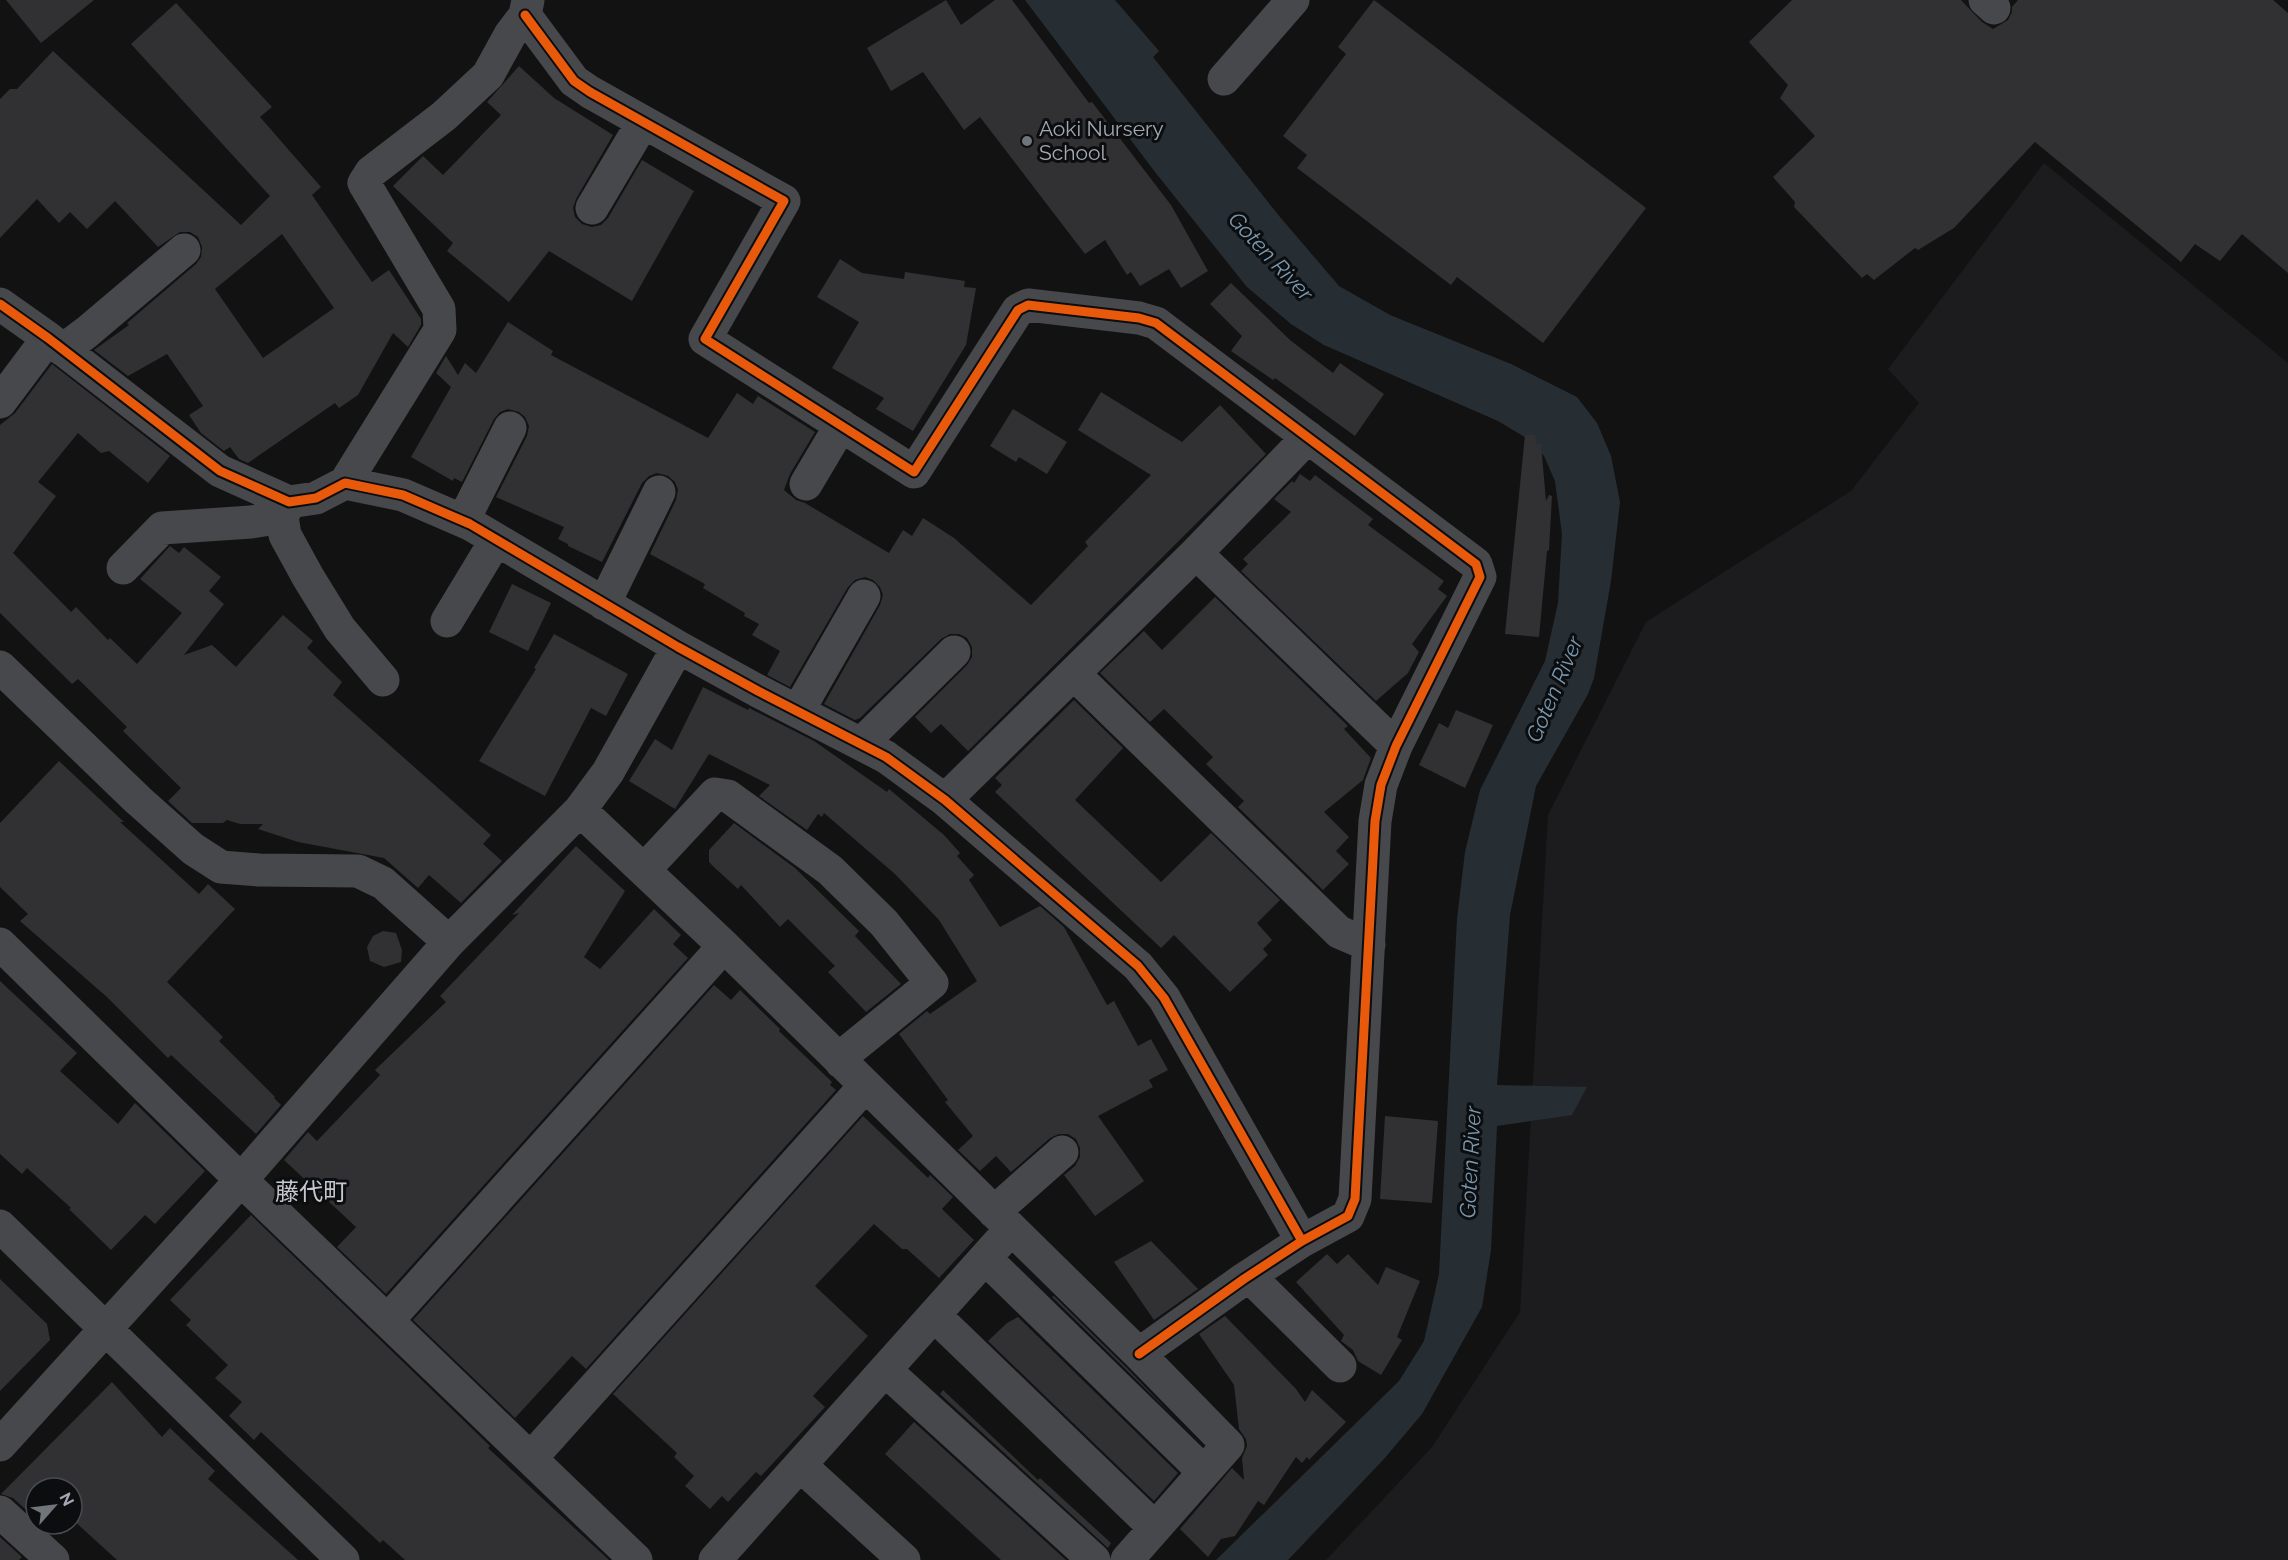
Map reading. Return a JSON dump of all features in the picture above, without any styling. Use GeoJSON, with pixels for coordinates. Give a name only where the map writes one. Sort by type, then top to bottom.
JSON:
{"type":"FeatureCollection","features":[{"type":"Feature","properties":{"kind":"street"},"geometry":{"type":"LineString","coordinates":[[1224,79],[1293,0]]}},
{"type":"Feature","properties":{"kind":"street"},"geometry":{"type":"LineString","coordinates":[[123,568],[162,528],[251,522],[316,498],[345,483],[440,330],[439,309],[364,183],[371,172],[444,117],[488,75],[526,7],[574,81],[784,201],[705,339],[914,472],[1018,310],[1028,305],[1139,318],[1156,323],[1476,564],[1479,577],[1396,746],[1382,785],[1375,821],[1355,1198],[1348,1216],[1302,1241],[1139,1354]]}},
{"type":"Feature","properties":{"kind":"street"},"geometry":{"type":"LineString","coordinates":[[592,208],[643,122]]}},
{"type":"Feature","properties":{"kind":"street"},"geometry":{"type":"LineString","coordinates":[[0,402],[55,344],[184,250]]}},
{"type":"Feature","properties":{"kind":"street"},"geometry":{"type":"LineString","coordinates":[[0,304],[220,471],[286,509]]}},
{"type":"Feature","properties":{"kind":"street"},"geometry":{"type":"LineString","coordinates":[[806,484],[841,425]]}},
{"type":"Feature","properties":{"kind":"street"},"geometry":{"type":"LineString","coordinates":[[463,521],[510,428]]}},
{"type":"Feature","properties":{"kind":"street"},"geometry":{"type":"LineString","coordinates":[[945,800],[1196,553],[1308,437]]}},
{"type":"Feature","properties":{"kind":"street"},"geometry":{"type":"LineString","coordinates":[[345,483],[403,495],[463,521],[678,647],[886,757],[945,800],[1138,966],[1164,998],[1302,1241]]}},
{"type":"Feature","properties":{"kind":"street"},"geometry":{"type":"LineString","coordinates":[[604,604],[659,492]]}},
{"type":"Feature","properties":{"kind":"street"},"geometry":{"type":"LineString","coordinates":[[286,509],[285,535],[308,577],[340,628],[383,680]]}},
{"type":"Feature","properties":{"kind":"street"},"geometry":{"type":"LineString","coordinates":[[447,621],[496,540]]}},
{"type":"Feature","properties":{"kind":"street"},"geometry":{"type":"LineString","coordinates":[[1196,553],[1396,746]]}},
{"type":"Feature","properties":{"kind":"street"},"geometry":{"type":"LineString","coordinates":[[798,711],[864,596]]}},
{"type":"Feature","properties":{"kind":"street"},"geometry":{"type":"LineString","coordinates":[[0,1445],[241,1180],[449,942],[580,810],[608,772],[678,647]]}},
{"type":"Feature","properties":{"kind":"street"},"geometry":{"type":"LineString","coordinates":[[861,744],[954,652]]}},
{"type":"Feature","properties":{"kind":"street"},"geometry":{"type":"LineString","coordinates":[[0,667],[138,800],[193,849],[221,867],[259,870],[358,871],[383,883],[449,942]]}},
{"type":"Feature","properties":{"kind":"street"},"geometry":{"type":"LineString","coordinates":[[1074,674],[1339,932],[1369,945]]}},
{"type":"Feature","properties":{"kind":"street"},"geometry":{"type":"LineString","coordinates":[[644,870],[705,802],[715,794],[728,796],[838,877],[884,923],[932,982],[852,1048],[841,1062]]}},
{"type":"Feature","properties":{"kind":"street"},"geometry":{"type":"LineString","coordinates":[[580,810],[724,946],[1139,1354],[1228,1445],[1127,1560]]}},
{"type":"Feature","properties":{"kind":"street"},"geometry":{"type":"LineString","coordinates":[[0,944],[241,1180],[636,1560]]}},
{"type":"Feature","properties":{"kind":"street"},"geometry":{"type":"LineString","coordinates":[[388,1320],[724,946]]}},
{"type":"Feature","properties":{"kind":"street"},"geometry":{"type":"LineString","coordinates":[[531,1458],[865,1086]]}},
{"type":"Feature","properties":{"kind":"street"},"geometry":{"type":"LineString","coordinates":[[714,1560],[986,1258],[1003,1220],[1062,1152]]}},
{"type":"Feature","properties":{"kind":"street"},"geometry":{"type":"LineString","coordinates":[[0,1226],[344,1560]]}},
{"type":"Feature","properties":{"kind":"street"},"geometry":{"type":"LineString","coordinates":[[986,1258],[1204,1472]]}},
{"type":"Feature","properties":{"kind":"street"},"geometry":{"type":"LineString","coordinates":[[1249,1276],[1340,1366]]}},
{"type":"Feature","properties":{"kind":"street"},"geometry":{"type":"LineString","coordinates":[[934,1315],[1155,1528]]}},
{"type":"Feature","properties":{"kind":"street"},"geometry":{"type":"LineString","coordinates":[[885,1370],[1094,1560]]}},
{"type":"Feature","properties":{"kind":"street"},"geometry":{"type":"LineString","coordinates":[[800,1465],[904,1560]]}},
{"type":"Feature","properties":{"kind":"street"},"geometry":{"type":"LineString","coordinates":[[0,1512],[53,1560]]}},
{"type":"Feature","properties":{"kind":"shaded area"},"geometry":{"type":"Polygon","coordinates":[[[2044,163],[2288,363],[2288,1560],[1326,1560],[1432,1447],[1520,1312],[1548,815],[1646,622],[1851,491],[1919,403],[1888,369],[2044,163]]]}},
{"type":"Feature","properties":{"kind":"water","name":"Goten River"},"geometry":{"type":"Polygon","coordinates":[[[1025,0],[1115,0],[1159,51],[1153,57],[1280,217],[1339,286],[1390,315],[1511,364],[1577,397],[1597,423],[1611,456],[1620,502],[1611,581],[1594,678],[1588,694],[1536,786],[1510,915],[1497,1085],[1587,1087],[1572,1115],[1497,1126],[1491,1250],[1482,1307],[1422,1414],[1383,1460],[1288,1560],[1216,1560],[1399,1381],[1424,1341],[1439,1274],[1457,919],[1465,852],[1480,790],[1545,661],[1558,603],[1562,534],[1555,481],[1544,456],[1528,439],[1498,421],[1324,345],[1291,324],[1247,287],[1155,172],[1025,0]]]}},
{"type":"Feature","properties":{"kind":"building"},"geometry":{"type":"Polygon","coordinates":[[[6,0],[94,0],[41,43],[6,0]]]}},
{"type":"Feature","properties":{"kind":"building"},"geometry":{"type":"Polygon","coordinates":[[[946,0],[961,25],[995,0],[1012,0],[1089,103],[1092,102],[1171,205],[1208,271],[1181,288],[1169,269],[1140,286],[1131,272],[1127,275],[1105,240],[1085,254],[980,117],[964,130],[923,72],[891,91],[867,48],[946,0]]]}},
{"type":"Feature","properties":{"kind":"building"},"geometry":{"type":"Polygon","coordinates":[[[1374,0],[1646,208],[1543,343],[1457,277],[1451,285],[1297,168],[1307,155],[1283,136],[1346,54],[1338,47],[1374,0]]]}},
{"type":"Feature","properties":{"kind":"building"},"geometry":{"type":"Polygon","coordinates":[[[1792,0],[1961,0],[1982,22],[1993,29],[2008,20],[2012,7],[2018,0],[2273,0],[2288,13],[2288,273],[2242,234],[2220,261],[2195,244],[2181,262],[2035,142],[1954,228],[1918,250],[1915,248],[1874,280],[1867,274],[1862,278],[1794,207],[1795,202],[1773,177],[1815,136],[1780,98],[1788,85],[1749,42],[1792,0]]]}},
{"type":"Feature","properties":{"kind":"building"},"geometry":{"type":"Polygon","coordinates":[[[176,3],[272,107],[260,117],[321,187],[312,195],[372,282],[389,270],[421,319],[421,325],[408,347],[393,333],[358,395],[339,408],[335,403],[248,463],[239,459],[230,447],[224,451],[201,433],[189,415],[203,406],[167,354],[128,376],[94,350],[129,325],[127,323],[196,264],[201,257],[202,247],[198,237],[190,232],[180,232],[158,247],[115,201],[87,229],[70,212],[59,223],[37,199],[0,238],[0,99],[10,89],[17,89],[53,51],[241,225],[270,196],[131,44],[176,3]],[[282,234],[215,289],[263,358],[334,308],[282,234]]]}},
{"type":"Feature","properties":{"kind":"building"},"geometry":{"type":"Polygon","coordinates":[[[519,66],[554,98],[613,135],[576,199],[573,208],[575,217],[582,224],[592,227],[601,225],[608,218],[642,160],[694,191],[632,301],[549,251],[509,302],[447,251],[453,243],[393,186],[423,156],[443,175],[501,115],[487,102],[519,66]]]}},
{"type":"Feature","properties":{"kind":"building"},"geometry":{"type":"Polygon","coordinates":[[[840,259],[862,273],[904,279],[905,272],[965,281],[964,287],[976,288],[966,345],[913,431],[876,409],[884,398],[832,368],[859,322],[817,297],[840,259]]]}},
{"type":"Feature","properties":{"kind":"building"},"geometry":{"type":"Polygon","coordinates":[[[1231,283],[1290,340],[1333,373],[1340,363],[1384,394],[1355,436],[1275,378],[1273,380],[1231,351],[1242,336],[1210,304],[1231,283]]]}},
{"type":"Feature","properties":{"kind":"building"},"geometry":{"type":"Polygon","coordinates":[[[508,322],[553,351],[551,355],[708,438],[737,393],[753,404],[758,396],[815,432],[790,474],[784,490],[796,500],[805,503],[889,553],[903,530],[912,536],[923,518],[954,538],[1031,605],[1088,546],[1085,542],[1151,475],[1078,430],[1101,392],[1182,442],[1220,405],[1266,454],[968,751],[941,724],[931,733],[915,717],[967,665],[972,657],[972,647],[967,638],[959,634],[950,634],[941,639],[860,718],[855,720],[824,704],[880,605],[883,595],[880,587],[873,580],[865,577],[855,580],[848,587],[790,687],[767,675],[780,651],[752,635],[759,624],[703,588],[705,584],[650,554],[676,500],[678,490],[675,482],[668,476],[657,473],[649,476],[642,483],[602,562],[558,539],[564,527],[496,497],[527,436],[529,426],[525,417],[519,412],[508,409],[500,412],[494,419],[462,482],[454,478],[453,481],[411,457],[451,387],[436,373],[446,356],[458,375],[465,363],[476,373],[508,322]]]}},
{"type":"Feature","properties":{"kind":"building"},"geometry":{"type":"Polygon","coordinates":[[[52,364],[170,456],[148,483],[109,451],[101,453],[78,433],[38,482],[56,496],[13,553],[71,612],[76,607],[108,640],[110,638],[137,664],[182,613],[140,579],[170,546],[179,553],[184,547],[221,577],[209,591],[224,604],[184,655],[212,645],[236,667],[283,615],[313,641],[307,648],[342,682],[333,695],[491,835],[483,844],[502,861],[461,903],[429,875],[418,888],[384,858],[298,842],[258,829],[263,824],[240,824],[227,820],[223,823],[192,823],[168,801],[181,788],[123,731],[127,727],[78,679],[72,684],[0,613],[0,425],[15,413],[52,364]]]}},
{"type":"Feature","properties":{"kind":"building"},"geometry":{"type":"Polygon","coordinates":[[[1013,409],[1067,442],[1047,474],[1019,457],[1016,462],[990,446],[1013,409]]]}},
{"type":"Feature","properties":{"kind":"building"},"geometry":{"type":"Polygon","coordinates":[[[1525,435],[1535,435],[1537,444],[1541,444],[1546,501],[1549,495],[1552,496],[1549,550],[1547,551],[1539,637],[1505,634],[1525,435]]]}},
{"type":"Feature","properties":{"kind":"building"},"geometry":{"type":"Polygon","coordinates":[[[1300,474],[1310,481],[1315,475],[1373,519],[1368,525],[1444,581],[1438,589],[1447,596],[1412,644],[1419,652],[1408,673],[1376,701],[1241,571],[1248,564],[1243,559],[1291,512],[1274,499],[1292,481],[1294,483],[1300,474]]]}},
{"type":"Feature","properties":{"kind":"building"},"geometry":{"type":"Polygon","coordinates":[[[512,584],[551,603],[528,651],[489,632],[512,584]]]}},
{"type":"Feature","properties":{"kind":"building"},"geometry":{"type":"Polygon","coordinates":[[[1215,597],[1348,726],[1344,729],[1371,758],[1363,780],[1324,812],[1349,837],[1336,851],[1349,864],[1323,890],[1238,807],[1244,801],[1206,764],[1213,757],[1164,709],[1150,722],[1100,673],[1144,631],[1162,650],[1215,597]]]}},
{"type":"Feature","properties":{"kind":"building"},"geometry":{"type":"Polygon","coordinates":[[[554,634],[628,674],[606,716],[591,708],[545,796],[479,761],[536,669],[534,668],[554,634]]]}},
{"type":"Feature","properties":{"kind":"building"},"geometry":{"type":"Polygon","coordinates":[[[703,687],[814,741],[887,792],[889,789],[944,835],[960,853],[957,856],[974,875],[969,880],[1000,927],[1040,906],[1064,927],[1107,1005],[1114,1001],[1138,1046],[1151,1039],[1168,1070],[1149,1080],[1153,1087],[1098,1116],[1144,1181],[1095,1216],[1064,1175],[1075,1166],[1080,1157],[1080,1148],[1076,1139],[1068,1134],[1059,1134],[1050,1138],[1011,1172],[996,1156],[980,1171],[958,1150],[973,1136],[945,1102],[948,1100],[899,1034],[927,1011],[930,1014],[977,981],[939,920],[895,874],[824,813],[822,817],[818,814],[807,830],[759,796],[770,785],[709,754],[675,809],[629,781],[655,739],[672,750],[703,687]]]}},
{"type":"Feature","properties":{"kind":"building"},"geometry":{"type":"Polygon","coordinates":[[[1074,700],[1123,748],[1075,800],[1161,882],[1211,833],[1280,900],[1257,923],[1272,940],[1263,949],[1268,955],[1230,992],[1174,935],[1161,948],[995,792],[1002,785],[995,778],[1074,700]]]}},
{"type":"Feature","properties":{"kind":"building"},"geometry":{"type":"Polygon","coordinates":[[[1456,710],[1493,725],[1465,788],[1419,765],[1439,723],[1448,728],[1456,710]]]}},
{"type":"Feature","properties":{"kind":"building"},"geometry":{"type":"Polygon","coordinates":[[[59,761],[124,822],[120,822],[199,894],[208,884],[235,909],[167,982],[223,1037],[219,1041],[281,1105],[256,1134],[171,1055],[168,1058],[108,998],[20,921],[28,914],[0,887],[0,823],[59,761]]]}},
{"type":"Feature","properties":{"kind":"building"},"geometry":{"type":"Polygon","coordinates":[[[734,823],[795,868],[859,931],[855,936],[901,984],[866,1012],[828,972],[835,966],[788,919],[780,927],[741,885],[738,889],[716,869],[709,862],[709,850],[734,823]]]}},
{"type":"Feature","properties":{"kind":"building"},"geometry":{"type":"Polygon","coordinates":[[[576,846],[625,891],[584,957],[600,969],[654,909],[681,935],[673,944],[688,958],[386,1294],[337,1247],[356,1227],[284,1160],[308,1132],[317,1141],[380,1075],[375,1070],[446,1002],[440,996],[519,913],[512,915],[576,846]]]}},
{"type":"Feature","properties":{"kind":"building"},"geometry":{"type":"Polygon","coordinates":[[[383,931],[396,933],[402,950],[401,962],[384,967],[370,961],[367,947],[373,936],[383,931]]]}},
{"type":"Feature","properties":{"kind":"building"},"geometry":{"type":"Polygon","coordinates":[[[0,981],[77,1053],[60,1071],[118,1124],[135,1103],[205,1171],[155,1224],[145,1215],[111,1250],[69,1209],[71,1208],[27,1168],[22,1174],[0,1154],[0,981]]]}},
{"type":"Feature","properties":{"kind":"building"},"geometry":{"type":"Polygon","coordinates":[[[714,985],[731,1000],[740,990],[832,1082],[830,1085],[836,1090],[586,1369],[572,1356],[515,1418],[413,1320],[714,985]]]}},
{"type":"Feature","properties":{"kind":"building"},"geometry":{"type":"Polygon","coordinates":[[[863,1116],[928,1178],[930,1175],[953,1197],[942,1209],[974,1240],[939,1278],[907,1249],[902,1249],[874,1224],[815,1286],[868,1336],[813,1396],[825,1407],[761,1476],[756,1472],[728,1502],[722,1496],[710,1509],[685,1486],[694,1476],[674,1457],[677,1453],[613,1394],[863,1116]]]}},
{"type":"Feature","properties":{"kind":"building"},"geometry":{"type":"Polygon","coordinates":[[[1385,1116],[1438,1121],[1432,1203],[1380,1199],[1385,1116]]]}},
{"type":"Feature","properties":{"kind":"building"},"geometry":{"type":"Polygon","coordinates":[[[251,1215],[490,1446],[488,1448],[609,1560],[405,1560],[383,1540],[380,1543],[261,1432],[254,1440],[229,1416],[242,1402],[215,1378],[228,1365],[186,1325],[191,1320],[170,1300],[251,1215]]]}},
{"type":"Feature","properties":{"kind":"building"},"geometry":{"type":"Polygon","coordinates":[[[1151,1241],[1198,1289],[1154,1320],[1114,1262],[1151,1241]]]}},
{"type":"Feature","properties":{"kind":"building"},"geometry":{"type":"Polygon","coordinates":[[[1327,1254],[1337,1264],[1348,1254],[1378,1285],[1386,1267],[1420,1281],[1397,1337],[1402,1340],[1381,1375],[1358,1361],[1353,1350],[1341,1341],[1344,1335],[1296,1282],[1327,1254]]]}},
{"type":"Feature","properties":{"kind":"building"},"geometry":{"type":"Polygon","coordinates":[[[0,1279],[47,1324],[50,1340],[0,1391],[0,1279]]]}},
{"type":"Feature","properties":{"kind":"building"},"geometry":{"type":"Polygon","coordinates":[[[1054,1296],[1126,1367],[1171,1414],[1052,1297],[1054,1296]]]}},
{"type":"Feature","properties":{"kind":"building"},"geometry":{"type":"Polygon","coordinates":[[[1225,1316],[1296,1389],[1305,1402],[1312,1390],[1346,1422],[1309,1460],[1307,1457],[1302,1463],[1296,1457],[1264,1505],[1258,1501],[1235,1536],[1221,1539],[1208,1557],[1180,1529],[1232,1468],[1244,1480],[1242,1458],[1247,1446],[1246,1439],[1239,1429],[1234,1385],[1199,1334],[1225,1316]]]}},
{"type":"Feature","properties":{"kind":"building"},"geometry":{"type":"Polygon","coordinates":[[[1018,1317],[1178,1473],[1154,1501],[988,1341],[1007,1323],[1018,1317]]]}},
{"type":"Feature","properties":{"kind":"building"},"geometry":{"type":"Polygon","coordinates":[[[112,1382],[162,1437],[170,1428],[215,1471],[208,1479],[298,1560],[117,1560],[84,1530],[84,1476],[24,1476],[24,1508],[13,1498],[1,1494],[112,1382]]]}},
{"type":"Feature","properties":{"kind":"building"},"geometry":{"type":"Polygon","coordinates":[[[943,1390],[1038,1480],[1040,1478],[1111,1543],[1108,1548],[940,1394],[943,1390]]]}},
{"type":"Feature","properties":{"kind":"building"},"geometry":{"type":"Polygon","coordinates":[[[914,1422],[1066,1560],[1001,1560],[885,1454],[914,1422]]]}},
{"type":"Feature","properties":{"kind":"building"},"geometry":{"type":"Polygon","coordinates":[[[0,1537],[22,1557],[19,1560],[0,1560],[0,1537]]]}},
{"type":"Feature","properties":{"kind":"cycle path"},"geometry":{"type":"LineString","coordinates":[[525,15],[574,81],[784,201],[705,339],[914,472],[1018,310],[1028,305],[1139,318],[1156,323],[1476,564],[1480,577],[1396,746],[1381,785],[1375,821],[1355,1199],[1348,1216],[1302,1241],[1244,1279],[1139,1354]]}},
{"type":"Feature","properties":{"kind":"cycle path"},"geometry":{"type":"LineString","coordinates":[[0,304],[48,338],[220,471],[289,502],[316,498],[345,483],[403,495],[470,524],[678,647],[886,757],[945,800],[1138,966],[1164,998],[1302,1241]]}},
{"type":"Feature","properties":{"kind":"place","name":"Aoki Nursery School"},"geometry":{"type":"Point","coordinates":[1027,141]}},
{"type":"Feature","properties":{"kind":"district","name":"藤代町"},"geometry":{"type":"Point","coordinates":[311,1192]}}]}
